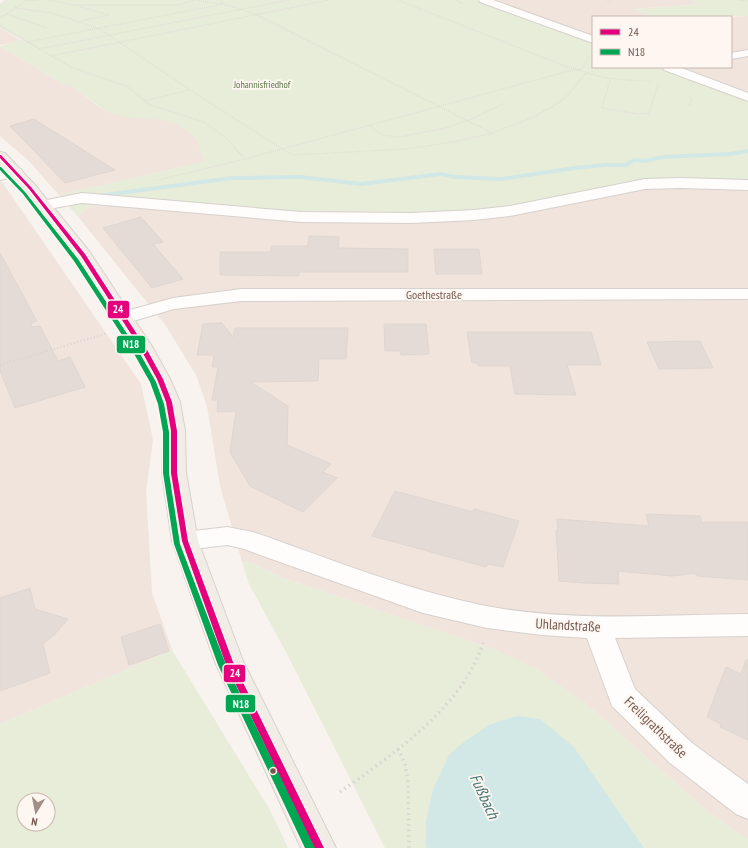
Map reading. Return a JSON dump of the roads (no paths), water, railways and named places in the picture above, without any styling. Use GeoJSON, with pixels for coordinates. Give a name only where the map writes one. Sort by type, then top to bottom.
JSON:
{"type":"FeatureCollection","features":[{"type":"Feature","properties":{"kind":"main road"},"geometry":{"type":"LineString","coordinates":[[0,156],[16,172],[83,255],[160,379],[169,402],[174,431],[174,473],[184,541],[229,662],[319,848]]}},
{"type":"Feature","properties":{"kind":"street"},"geometry":{"type":"LineString","coordinates":[[484,0],[592,40]]}},
{"type":"Feature","properties":{"kind":"street"},"geometry":{"type":"LineString","coordinates":[[732,56],[748,53]]}},
{"type":"Feature","properties":{"kind":"street"},"geometry":{"type":"LineString","coordinates":[[675,68],[748,97]]}},
{"type":"Feature","properties":{"kind":"street"},"geometry":{"type":"LineString","coordinates":[[0,176],[16,172]]}},
{"type":"Feature","properties":{"kind":"street"},"geometry":{"type":"LineString","coordinates":[[43,205],[82,198],[301,216],[411,218],[474,215],[510,211],[645,184],[681,183],[748,185]]}},
{"type":"Feature","properties":{"kind":"street","name":"Goethestraße"},"geometry":{"type":"LineString","coordinates":[[123,318],[173,304],[242,295],[748,294]]}},
{"type":"Feature","properties":{"kind":"street","name":"Uhlandstraße"},"geometry":{"type":"LineString","coordinates":[[184,541],[227,536],[244,539],[423,602],[487,617],[542,624],[597,627],[748,625]]}},
{"type":"Feature","properties":{"kind":"street","name":"Freiligrathstraße"},"geometry":{"type":"LineString","coordinates":[[597,627],[623,697],[681,753],[748,803]]}},
{"type":"Feature","properties":{"kind":"water","name":"Fußbach"},"geometry":{"type":"Polygon","coordinates":[[[517,716],[540,719],[574,747],[644,848],[428,848],[426,846],[426,821],[433,789],[449,755],[461,744],[491,724],[517,716]]]}},
{"type":"Feature","properties":{"kind":"waterway"},"geometry":{"type":"LineString","coordinates":[[97,196],[232,178],[301,177],[361,184],[441,174],[455,177],[501,179],[575,168],[605,165],[626,165],[634,160],[646,161],[663,157],[730,154],[748,151]]}},
{"type":"Feature","properties":{"kind":"park label","name":"Johannisfriedhof"},"geometry":{"type":"Point","coordinates":[262,84]}}]}
